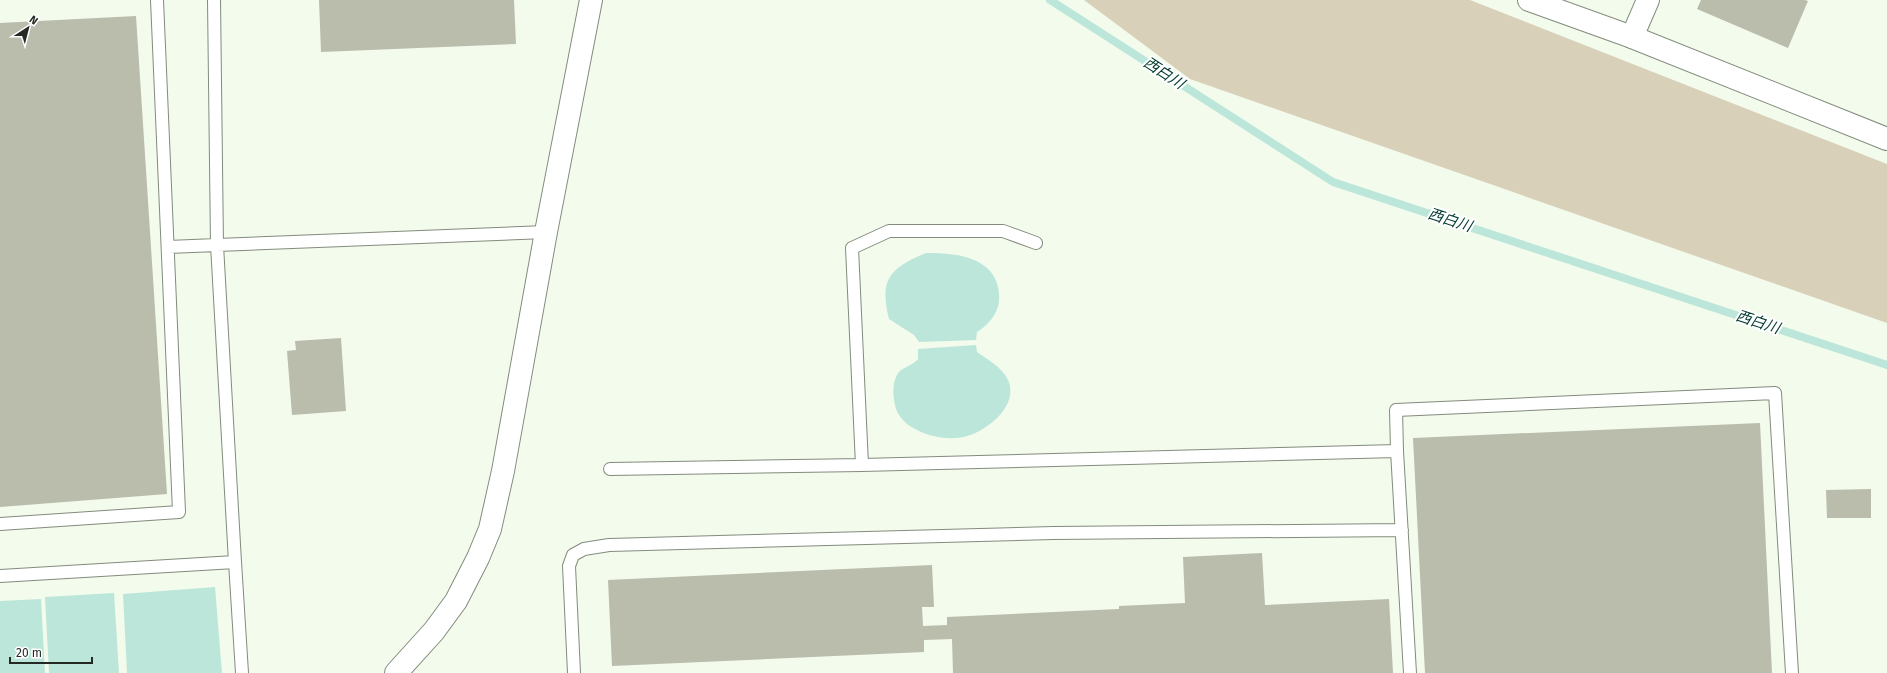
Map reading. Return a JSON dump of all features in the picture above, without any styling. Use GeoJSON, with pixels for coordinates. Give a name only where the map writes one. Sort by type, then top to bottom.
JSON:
{"type":"FeatureCollection","features":[{"type":"Feature","properties":{"kind":"street"},"geometry":{"type":"LineString","coordinates":[[396,673],[434,631],[456,601],[478,558],[490,529],[503,471],[546,232],[591,0]]}},
{"type":"Feature","properties":{"kind":"street"},"geometry":{"type":"LineString","coordinates":[[1529,0],[1632,37],[1887,139]]}},
{"type":"Feature","properties":{"kind":"street"},"geometry":{"type":"LineString","coordinates":[[1632,37],[1648,0]]}},
{"type":"Feature","properties":{"kind":"lane"},"geometry":{"type":"LineString","coordinates":[[0,524],[179,512],[157,0]]}},
{"type":"Feature","properties":{"kind":"lane"},"geometry":{"type":"LineString","coordinates":[[214,0],[217,245],[242,673]]}},
{"type":"Feature","properties":{"kind":"lane"},"geometry":{"type":"LineString","coordinates":[[862,465],[852,248],[889,231],[1003,231],[1036,243]]}},
{"type":"Feature","properties":{"kind":"lane"},"geometry":{"type":"LineString","coordinates":[[168,247],[546,232]]}},
{"type":"Feature","properties":{"kind":"lane"},"geometry":{"type":"LineString","coordinates":[[1410,673],[1396,410],[1775,392],[1792,673]]}},
{"type":"Feature","properties":{"kind":"lane"},"geometry":{"type":"LineString","coordinates":[[610,469],[862,465],[1397,451]]}},
{"type":"Feature","properties":{"kind":"lane"},"geometry":{"type":"LineString","coordinates":[[574,673],[569,566],[573,555],[590,548],[608,545],[1053,533],[1402,530]]}},
{"type":"Feature","properties":{"kind":"lane"},"geometry":{"type":"LineString","coordinates":[[0,576],[235,562]]}},
{"type":"Feature","properties":{"kind":"shaded area"},"geometry":{"type":"Polygon","coordinates":[[[1084,0],[1470,0],[1887,164],[1887,323],[1190,79],[1084,0]]]}},
{"type":"Feature","properties":{"kind":"water"},"geometry":{"type":"Polygon","coordinates":[[[926,253],[952,254],[976,261],[986,267],[994,276],[998,287],[999,301],[997,310],[985,326],[977,332],[976,340],[919,342],[914,335],[889,319],[886,305],[886,294],[887,284],[890,277],[904,264],[926,253]]]}},
{"type":"Feature","properties":{"kind":"water"},"geometry":{"type":"Polygon","coordinates":[[[976,345],[977,352],[999,368],[1008,380],[1010,390],[1009,399],[1005,408],[998,417],[981,430],[963,437],[954,438],[944,438],[923,433],[905,422],[898,414],[895,405],[893,394],[894,382],[899,372],[918,359],[918,349],[976,345]]]}},
{"type":"Feature","properties":{"kind":"water"},"geometry":{"type":"Polygon","coordinates":[[[215,587],[222,673],[127,673],[123,594],[215,587]]]}},
{"type":"Feature","properties":{"kind":"water"},"geometry":{"type":"Polygon","coordinates":[[[114,593],[119,673],[49,673],[45,597],[114,593]]]}},
{"type":"Feature","properties":{"kind":"water"},"geometry":{"type":"Polygon","coordinates":[[[41,599],[45,673],[0,673],[0,601],[41,599]]]}},
{"type":"Feature","properties":{"kind":"building"},"geometry":{"type":"Polygon","coordinates":[[[319,0],[514,0],[516,44],[321,52],[319,0]]]}},
{"type":"Feature","properties":{"kind":"building"},"geometry":{"type":"Polygon","coordinates":[[[1701,0],[1808,1],[1788,48],[1697,9],[1701,0]]]}},
{"type":"Feature","properties":{"kind":"building"},"geometry":{"type":"Polygon","coordinates":[[[136,16],[167,494],[0,507],[0,23],[136,16]]]}},
{"type":"Feature","properties":{"kind":"building"},"geometry":{"type":"Polygon","coordinates":[[[341,338],[346,411],[292,415],[287,351],[296,350],[295,341],[341,338]]]}},
{"type":"Feature","properties":{"kind":"building"},"geometry":{"type":"Polygon","coordinates":[[[1760,423],[1772,673],[1425,673],[1413,438],[1760,423]]]}},
{"type":"Feature","properties":{"kind":"building"},"geometry":{"type":"Polygon","coordinates":[[[1871,489],[1871,518],[1827,518],[1826,490],[1871,489]]]}},
{"type":"Feature","properties":{"kind":"building"},"geometry":{"type":"Polygon","coordinates":[[[1262,553],[1265,605],[1389,599],[1393,673],[953,673],[952,639],[924,640],[924,652],[612,666],[608,580],[932,565],[934,607],[922,607],[923,626],[947,625],[947,617],[1119,609],[1119,606],[1185,603],[1183,557],[1262,553]]]}},
{"type":"Feature","properties":{"kind":"waterway","name":"西白川"},"geometry":{"type":"LineString","coordinates":[[1050,0],[1333,182],[1887,365]]}}]}
